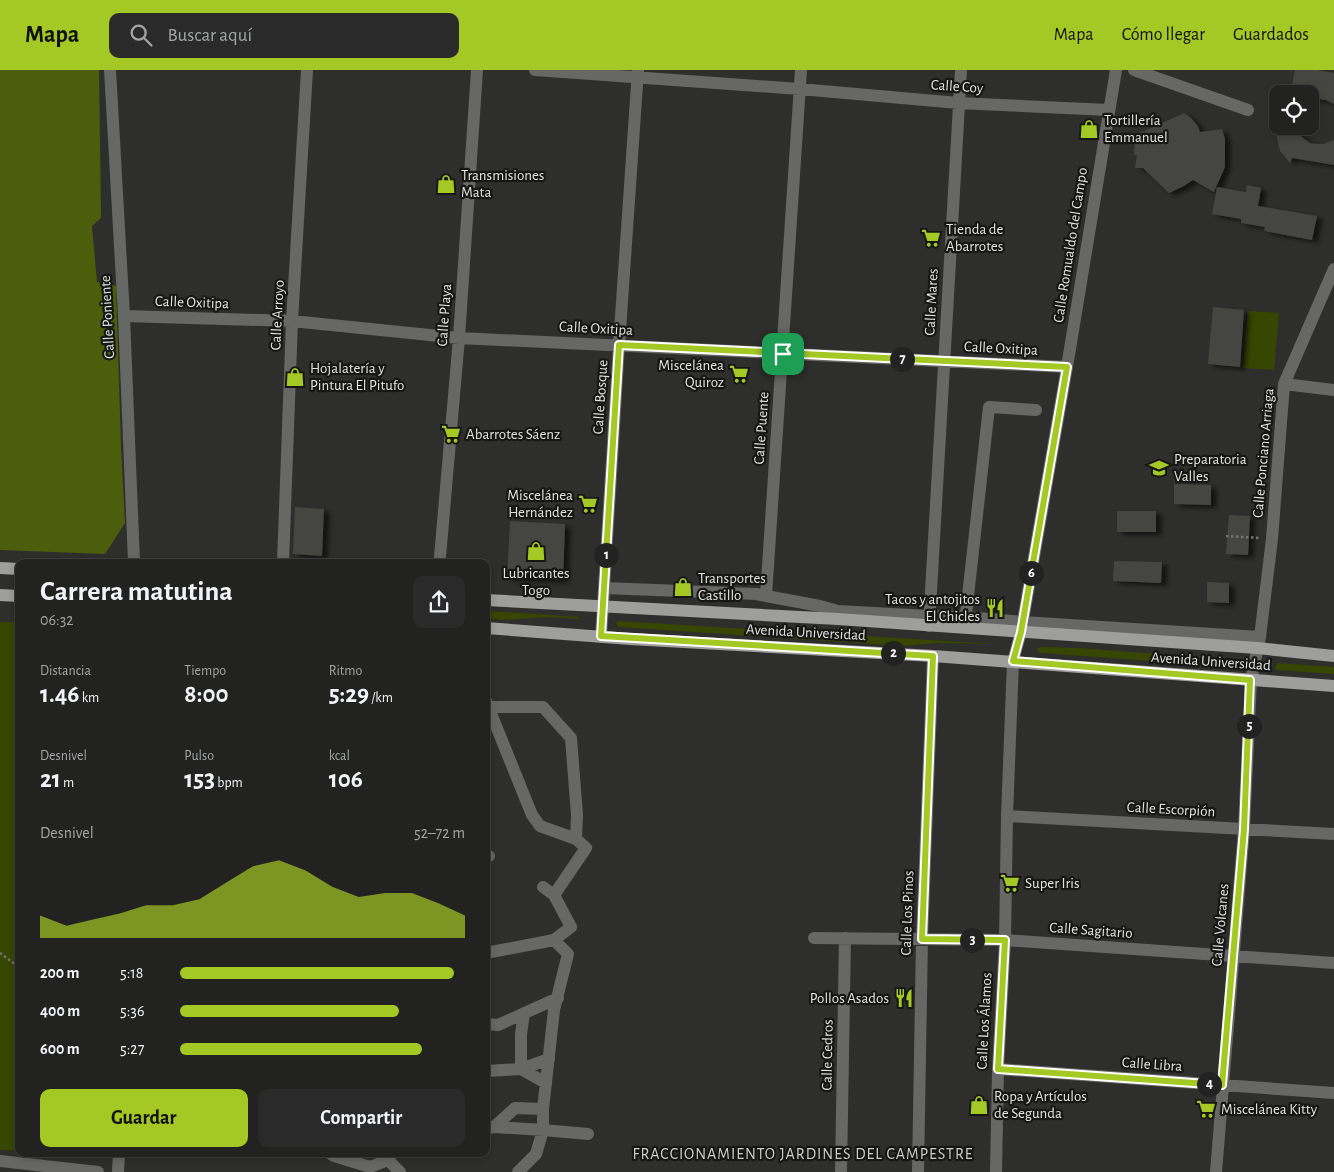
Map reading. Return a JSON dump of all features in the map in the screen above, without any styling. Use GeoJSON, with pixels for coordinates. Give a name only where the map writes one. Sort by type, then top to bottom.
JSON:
{"type":"FeatureCollection","features":[{"type":"Feature","properties":{"kind":"main road"},"geometry":{"type":"LineString","coordinates":[[0,568],[15,569]]}},
{"type":"Feature","properties":{"kind":"main road"},"geometry":{"type":"LineString","coordinates":[[0,595],[15,596]]}},
{"type":"Feature","properties":{"kind":"main road","name":"Avenida Universidad"},"geometry":{"type":"LineString","coordinates":[[490,600],[838,619],[965,622],[1259,643],[1334,656]]}},
{"type":"Feature","properties":{"kind":"main road","name":"Avenida Universidad"},"geometry":{"type":"LineString","coordinates":[[490,628],[1013,661],[1334,686]]}},
{"type":"Feature","properties":{"kind":"street","name":"Calle Poniente"},"geometry":{"type":"LineString","coordinates":[[110,70],[124,316],[134,559]]}},
{"type":"Feature","properties":{"kind":"street","name":"Calle Arroyo"},"geometry":{"type":"LineString","coordinates":[[283,559],[292,321],[307,70]]}},
{"type":"Feature","properties":{"kind":"street","name":"Calle Playa"},"geometry":{"type":"LineString","coordinates":[[439,559],[459,338],[477,70]]}},
{"type":"Feature","properties":{"kind":"street","name":"Calle Coy"},"geometry":{"type":"LineString","coordinates":[[535,70],[638,73],[958,103],[1109,110]]}},
{"type":"Feature","properties":{"kind":"street","name":"Calle Puente"},"geometry":{"type":"LineString","coordinates":[[766,596],[801,70]]}},
{"type":"Feature","properties":{"kind":"street","name":"Calle Mares"},"geometry":{"type":"LineString","coordinates":[[929,621],[961,70]]}},
{"type":"Feature","properties":{"kind":"street","name":"Calle Romualdo del Campo"},"geometry":{"type":"LineString","coordinates":[[1013,661],[1022,627],[1116,70]]}},
{"type":"Feature","properties":{"kind":"street"},"geometry":{"type":"LineString","coordinates":[[1134,70],[1248,110]]}},
{"type":"Feature","properties":{"kind":"street","name":"Calle Bosque"},"geometry":{"type":"LineString","coordinates":[[601,636],[638,73]]}},
{"type":"Feature","properties":{"kind":"street","name":"Calle Ponciano Arriaga"},"geometry":{"type":"LineString","coordinates":[[1250,680],[1259,643],[1272,539],[1284,384],[1334,269]]}},
{"type":"Feature","properties":{"kind":"street","name":"Calle Oxitipa"},"geometry":{"type":"LineString","coordinates":[[124,316],[292,321],[459,338],[1067,367]]}},
{"type":"Feature","properties":{"kind":"street"},"geometry":{"type":"LineString","coordinates":[[1284,384],[1334,390]]}},
{"type":"Feature","properties":{"kind":"street"},"geometry":{"type":"LineString","coordinates":[[965,622],[989,407],[1036,410]]}},
{"type":"Feature","properties":{"kind":"street"},"geometry":{"type":"LineString","coordinates":[[604,588],[756,594],[838,611],[929,621]]}},
{"type":"Feature","properties":{"kind":"street","name":"Calle Los Pinos"},"geometry":{"type":"LineString","coordinates":[[918,1172],[922,939],[933,656]]}},
{"type":"Feature","properties":{"kind":"street","name":"Calle Los Álamos"},"geometry":{"type":"LineString","coordinates":[[996,1172],[1013,661]]}},
{"type":"Feature","properties":{"kind":"street","name":"Calle Volcanes"},"geometry":{"type":"LineString","coordinates":[[1216,1172],[1244,829],[1250,680]]}},
{"type":"Feature","properties":{"kind":"street"},"geometry":{"type":"LineString","coordinates":[[490,705],[542,706],[571,738],[577,815],[576,839]]}},
{"type":"Feature","properties":{"kind":"street"},"geometry":{"type":"LineString","coordinates":[[490,712],[532,815],[540,826],[576,839],[586,848],[554,895]]}},
{"type":"Feature","properties":{"kind":"street","name":"Calle Escorpión"},"geometry":{"type":"LineString","coordinates":[[1007,816],[1334,834]]}},
{"type":"Feature","properties":{"kind":"street"},"geometry":{"type":"LineString","coordinates":[[490,952],[554,940],[570,927],[554,895],[542,887]]}},
{"type":"Feature","properties":{"kind":"street","name":"Calle Sagitario"},"geometry":{"type":"LineString","coordinates":[[814,938],[1005,940],[1334,963]]}},
{"type":"Feature","properties":{"kind":"street","name":"Calle Cedros"},"geometry":{"type":"LineString","coordinates":[[842,1172],[845,938]]}},
{"type":"Feature","properties":{"kind":"street"},"geometry":{"type":"LineString","coordinates":[[518,1172],[536,1154],[542,1130],[542,1110],[554,1010],[568,954],[554,940]]}},
{"type":"Feature","properties":{"kind":"street"},"geometry":{"type":"LineString","coordinates":[[490,1024],[498,1025],[558,998]]}},
{"type":"Feature","properties":{"kind":"street"},"geometry":{"type":"LineString","coordinates":[[521,1069],[521,1034],[524,1013]]}},
{"type":"Feature","properties":{"kind":"street"},"geometry":{"type":"LineString","coordinates":[[490,1071],[521,1069],[549,1058]]}},
{"type":"Feature","properties":{"kind":"street"},"geometry":{"type":"LineString","coordinates":[[521,1069],[546,1083]]}},
{"type":"Feature","properties":{"kind":"street","name":"Calle Libra"},"geometry":{"type":"LineString","coordinates":[[998,1069],[1334,1093]]}},
{"type":"Feature","properties":{"kind":"street"},"geometry":{"type":"LineString","coordinates":[[490,1128],[515,1108],[542,1110]]}},
{"type":"Feature","properties":{"kind":"street"},"geometry":{"type":"LineString","coordinates":[[490,1128],[588,1134]]}},
{"type":"Feature","properties":{"kind":"street"},"geometry":{"type":"LineString","coordinates":[[118,1172],[120,1157]]}},
{"type":"Feature","properties":{"kind":"street"},"geometry":{"type":"LineString","coordinates":[[336,1157],[367,1170],[388,1157]]}},
{"type":"Feature","properties":{"kind":"street"},"geometry":{"type":"LineString","coordinates":[[391,1157],[400,1172]]}},
{"type":"Feature","properties":{"kind":"street"},"geometry":{"type":"LineString","coordinates":[[0,1161],[98,1172]]}},
{"type":"Feature","properties":{"kind":"path"},"geometry":{"type":"LineString","coordinates":[[1226,536],[1272,539]]}},
{"type":"Feature","properties":{"kind":"path"},"geometry":{"type":"LineString","coordinates":[[0,953],[15,964]]}},
{"type":"Feature","properties":{"kind":"green space"},"geometry":{"type":"Polygon","coordinates":[[[0,70],[99,70],[101,218],[92,226],[97,282],[116,286],[125,523],[105,554],[0,550],[0,70]]]}},
{"type":"Feature","properties":{"kind":"green space"},"geometry":{"type":"Polygon","coordinates":[[[1248,311],[1279,313],[1274,370],[1243,368],[1248,311]]]}},
{"type":"Feature","properties":{"kind":"green space"},"geometry":{"type":"Polygon","coordinates":[[[490,611],[580,617],[579,619],[547,617],[503,620],[490,618],[490,611]]]}},
{"type":"Feature","properties":{"kind":"green space"},"geometry":{"type":"Polygon","coordinates":[[[0,622],[15,622],[15,1151],[0,1150],[0,622]]]}},
{"type":"Feature","properties":{"kind":"green space"},"geometry":{"type":"Polygon","coordinates":[[[616,622],[995,644],[937,643],[903,646],[619,627],[616,622]]]}},
{"type":"Feature","properties":{"kind":"green space"},"geometry":{"type":"Polygon","coordinates":[[[1040,647],[1079,648],[1236,660],[1189,657],[1152,661],[1040,653],[1037,650],[1040,647]]]}},
{"type":"Feature","properties":{"kind":"green space"},"geometry":{"type":"Polygon","coordinates":[[[1277,663],[1334,667],[1334,674],[1277,670],[1275,668],[1277,663]]]}},
{"type":"Feature","properties":{"kind":"building"},"geometry":{"type":"Polygon","coordinates":[[[1295,70],[1317,70],[1334,73],[1334,104],[1319,99],[1319,85],[1292,85],[1295,70]]]}},
{"type":"Feature","properties":{"kind":"building"},"geometry":{"type":"Polygon","coordinates":[[[1184,113],[1198,126],[1200,132],[1222,129],[1225,139],[1225,167],[1214,192],[1193,180],[1169,193],[1143,168],[1135,168],[1137,155],[1134,155],[1135,139],[1140,139],[1140,133],[1184,113]]]}},
{"type":"Feature","properties":{"kind":"building"},"geometry":{"type":"Polygon","coordinates":[[[1276,135],[1299,135],[1310,143],[1316,144],[1323,144],[1334,140],[1334,165],[1292,158],[1290,163],[1280,151],[1276,135]]]}},
{"type":"Feature","properties":{"kind":"building"},"geometry":{"type":"Polygon","coordinates":[[[1247,185],[1261,188],[1258,206],[1317,216],[1312,240],[1264,231],[1265,227],[1241,223],[1241,219],[1212,214],[1217,187],[1246,192],[1247,185]]]}},
{"type":"Feature","properties":{"kind":"building"},"geometry":{"type":"Polygon","coordinates":[[[1213,307],[1244,310],[1240,367],[1208,364],[1213,307]]]}},
{"type":"Feature","properties":{"kind":"building"},"geometry":{"type":"Polygon","coordinates":[[[1174,484],[1211,485],[1211,505],[1174,504],[1174,484]]]}},
{"type":"Feature","properties":{"kind":"building"},"geometry":{"type":"Polygon","coordinates":[[[295,507],[324,509],[322,556],[293,554],[295,507]]]}},
{"type":"Feature","properties":{"kind":"building"},"geometry":{"type":"Polygon","coordinates":[[[1117,511],[1156,511],[1156,532],[1117,532],[1117,511]]]}},
{"type":"Feature","properties":{"kind":"building"},"geometry":{"type":"Polygon","coordinates":[[[1229,515],[1250,516],[1248,555],[1226,554],[1229,515]]]}},
{"type":"Feature","properties":{"kind":"building","name":"Lubricantes Togo"},"geometry":{"type":"Polygon","coordinates":[[[510,521],[565,524],[563,580],[507,578],[510,521]]]}},
{"type":"Feature","properties":{"kind":"building"},"geometry":{"type":"Polygon","coordinates":[[[1114,561],[1162,562],[1161,583],[1113,581],[1114,561]]]}},
{"type":"Feature","properties":{"kind":"building"},"geometry":{"type":"Polygon","coordinates":[[[1207,582],[1229,583],[1229,603],[1207,602],[1207,582]]]}},
{"type":"Feature","properties":{"kind":"place","name":"Tortillería Emmanuel"},"geometry":{"type":"Point","coordinates":[1089,129]}},
{"type":"Feature","properties":{"kind":"place","name":"Transmisiones Mata"},"geometry":{"type":"Point","coordinates":[446,184]}},
{"type":"Feature","properties":{"kind":"place","name":"Tienda de Abarrotes"},"geometry":{"type":"Point","coordinates":[931,238]}},
{"type":"Feature","properties":{"kind":"place","name":"Miscelánea Quiroz"},"geometry":{"type":"Point","coordinates":[739,374]}},
{"type":"Feature","properties":{"kind":"place","name":"Hojalatería y Pintura El Pitufo"},"geometry":{"type":"Point","coordinates":[295,377]}},
{"type":"Feature","properties":{"kind":"place","name":"Abarrotes Sáenz"},"geometry":{"type":"Point","coordinates":[451,434]}},
{"type":"Feature","properties":{"kind":"place","name":"Preparatoria Valles"},"geometry":{"type":"Point","coordinates":[1159,468]}},
{"type":"Feature","properties":{"kind":"place","name":"Miscelánea Hernández"},"geometry":{"type":"Point","coordinates":[588,504]}},
{"type":"Feature","properties":{"kind":"place","name":"Lubricantes Togo"},"geometry":{"type":"Point","coordinates":[536,551]}},
{"type":"Feature","properties":{"kind":"place","name":"Transportes Castillo"},"geometry":{"type":"Point","coordinates":[683,587]}},
{"type":"Feature","properties":{"kind":"place","name":"Tacos y antojitos El Chicles"},"geometry":{"type":"Point","coordinates":[995,608]}},
{"type":"Feature","properties":{"kind":"place","name":"Super Iris"},"geometry":{"type":"Point","coordinates":[1010,883]}},
{"type":"Feature","properties":{"kind":"place","name":"Pollos Asados"},"geometry":{"type":"Point","coordinates":[904,998]}},
{"type":"Feature","properties":{"kind":"place","name":"Ropa y Artículos de Segunda"},"geometry":{"type":"Point","coordinates":[979,1105]}},
{"type":"Feature","properties":{"kind":"place","name":"Miscelánea Kitty"},"geometry":{"type":"Point","coordinates":[1206,1109]}},
{"type":"Feature","properties":{"kind":"district","name":"FRACCIONAMIENTO JARDINES DEL CAMPESTRE"},"geometry":{"type":"Point","coordinates":[803,1153]}},
{"type":"Feature","properties":{"kind":"route"},"geometry":{"type":"LineString","coordinates":[[619,345],[783,354],[1067,367],[1021,632],[1013,661],[1250,680],[1244,829],[1222,1085],[998,1069],[1005,940],[922,939],[933,656],[601,636],[619,345]]}}]}
